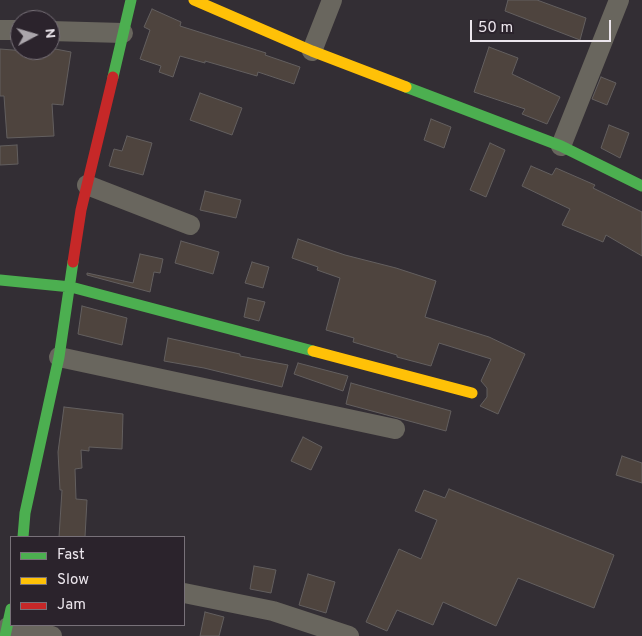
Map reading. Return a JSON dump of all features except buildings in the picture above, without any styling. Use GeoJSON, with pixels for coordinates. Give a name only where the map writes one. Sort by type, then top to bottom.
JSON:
{"type":"FeatureCollection","features":[{"type":"Feature","properties":{"kind":"street"},"geometry":{"type":"LineString","coordinates":[[23,536],[25,513],[59,357],[71,287],[81,210],[131,0]]}},
{"type":"Feature","properties":{"kind":"street"},"geometry":{"type":"LineString","coordinates":[[194,0],[312,51],[561,146],[642,186]]}},
{"type":"Feature","properties":{"kind":"street"},"geometry":{"type":"LineString","coordinates":[[312,51],[332,0]]}},
{"type":"Feature","properties":{"kind":"street"},"geometry":{"type":"LineString","coordinates":[[561,146],[619,0]]}},
{"type":"Feature","properties":{"kind":"street"},"geometry":{"type":"LineString","coordinates":[[60,31],[123,33]]}},
{"type":"Feature","properties":{"kind":"street"},"geometry":{"type":"LineString","coordinates":[[87,185],[190,225]]}},
{"type":"Feature","properties":{"kind":"street"},"geometry":{"type":"LineString","coordinates":[[0,280],[71,287],[472,393]]}},
{"type":"Feature","properties":{"kind":"street"},"geometry":{"type":"LineString","coordinates":[[59,357],[395,429]]}},
{"type":"Feature","properties":{"kind":"street"},"geometry":{"type":"LineString","coordinates":[[185,593],[273,611],[349,636]]}},
{"type":"Feature","properties":{"kind":"street"},"geometry":{"type":"LineString","coordinates":[[15,626],[52,636]]}},
{"type":"Feature","properties":{"kind":"traffic: fast"},"geometry":{"type":"LineString","coordinates":[[113,77],[131,0]]}},
{"type":"Feature","properties":{"kind":"traffic: fast"},"geometry":{"type":"LineString","coordinates":[[406,87],[561,146],[642,186]]}},
{"type":"Feature","properties":{"kind":"traffic: fast"},"geometry":{"type":"LineString","coordinates":[[23,536],[25,513],[59,357],[73,262]]}},
{"type":"Feature","properties":{"kind":"traffic: fast"},"geometry":{"type":"LineString","coordinates":[[0,280],[71,287],[313,351]]}},
{"type":"Feature","properties":{"kind":"traffic: fast"},"geometry":{"type":"LineString","coordinates":[[5,636],[10,614]]}},
{"type":"Feature","properties":{"kind":"traffic: slow"},"geometry":{"type":"LineString","coordinates":[[194,0],[312,51],[406,87]]}},
{"type":"Feature","properties":{"kind":"traffic: slow"},"geometry":{"type":"LineString","coordinates":[[313,351],[472,393]]}},
{"type":"Feature","properties":{"kind":"traffic: jam"},"geometry":{"type":"LineString","coordinates":[[73,262],[81,210],[113,77]]}}]}
